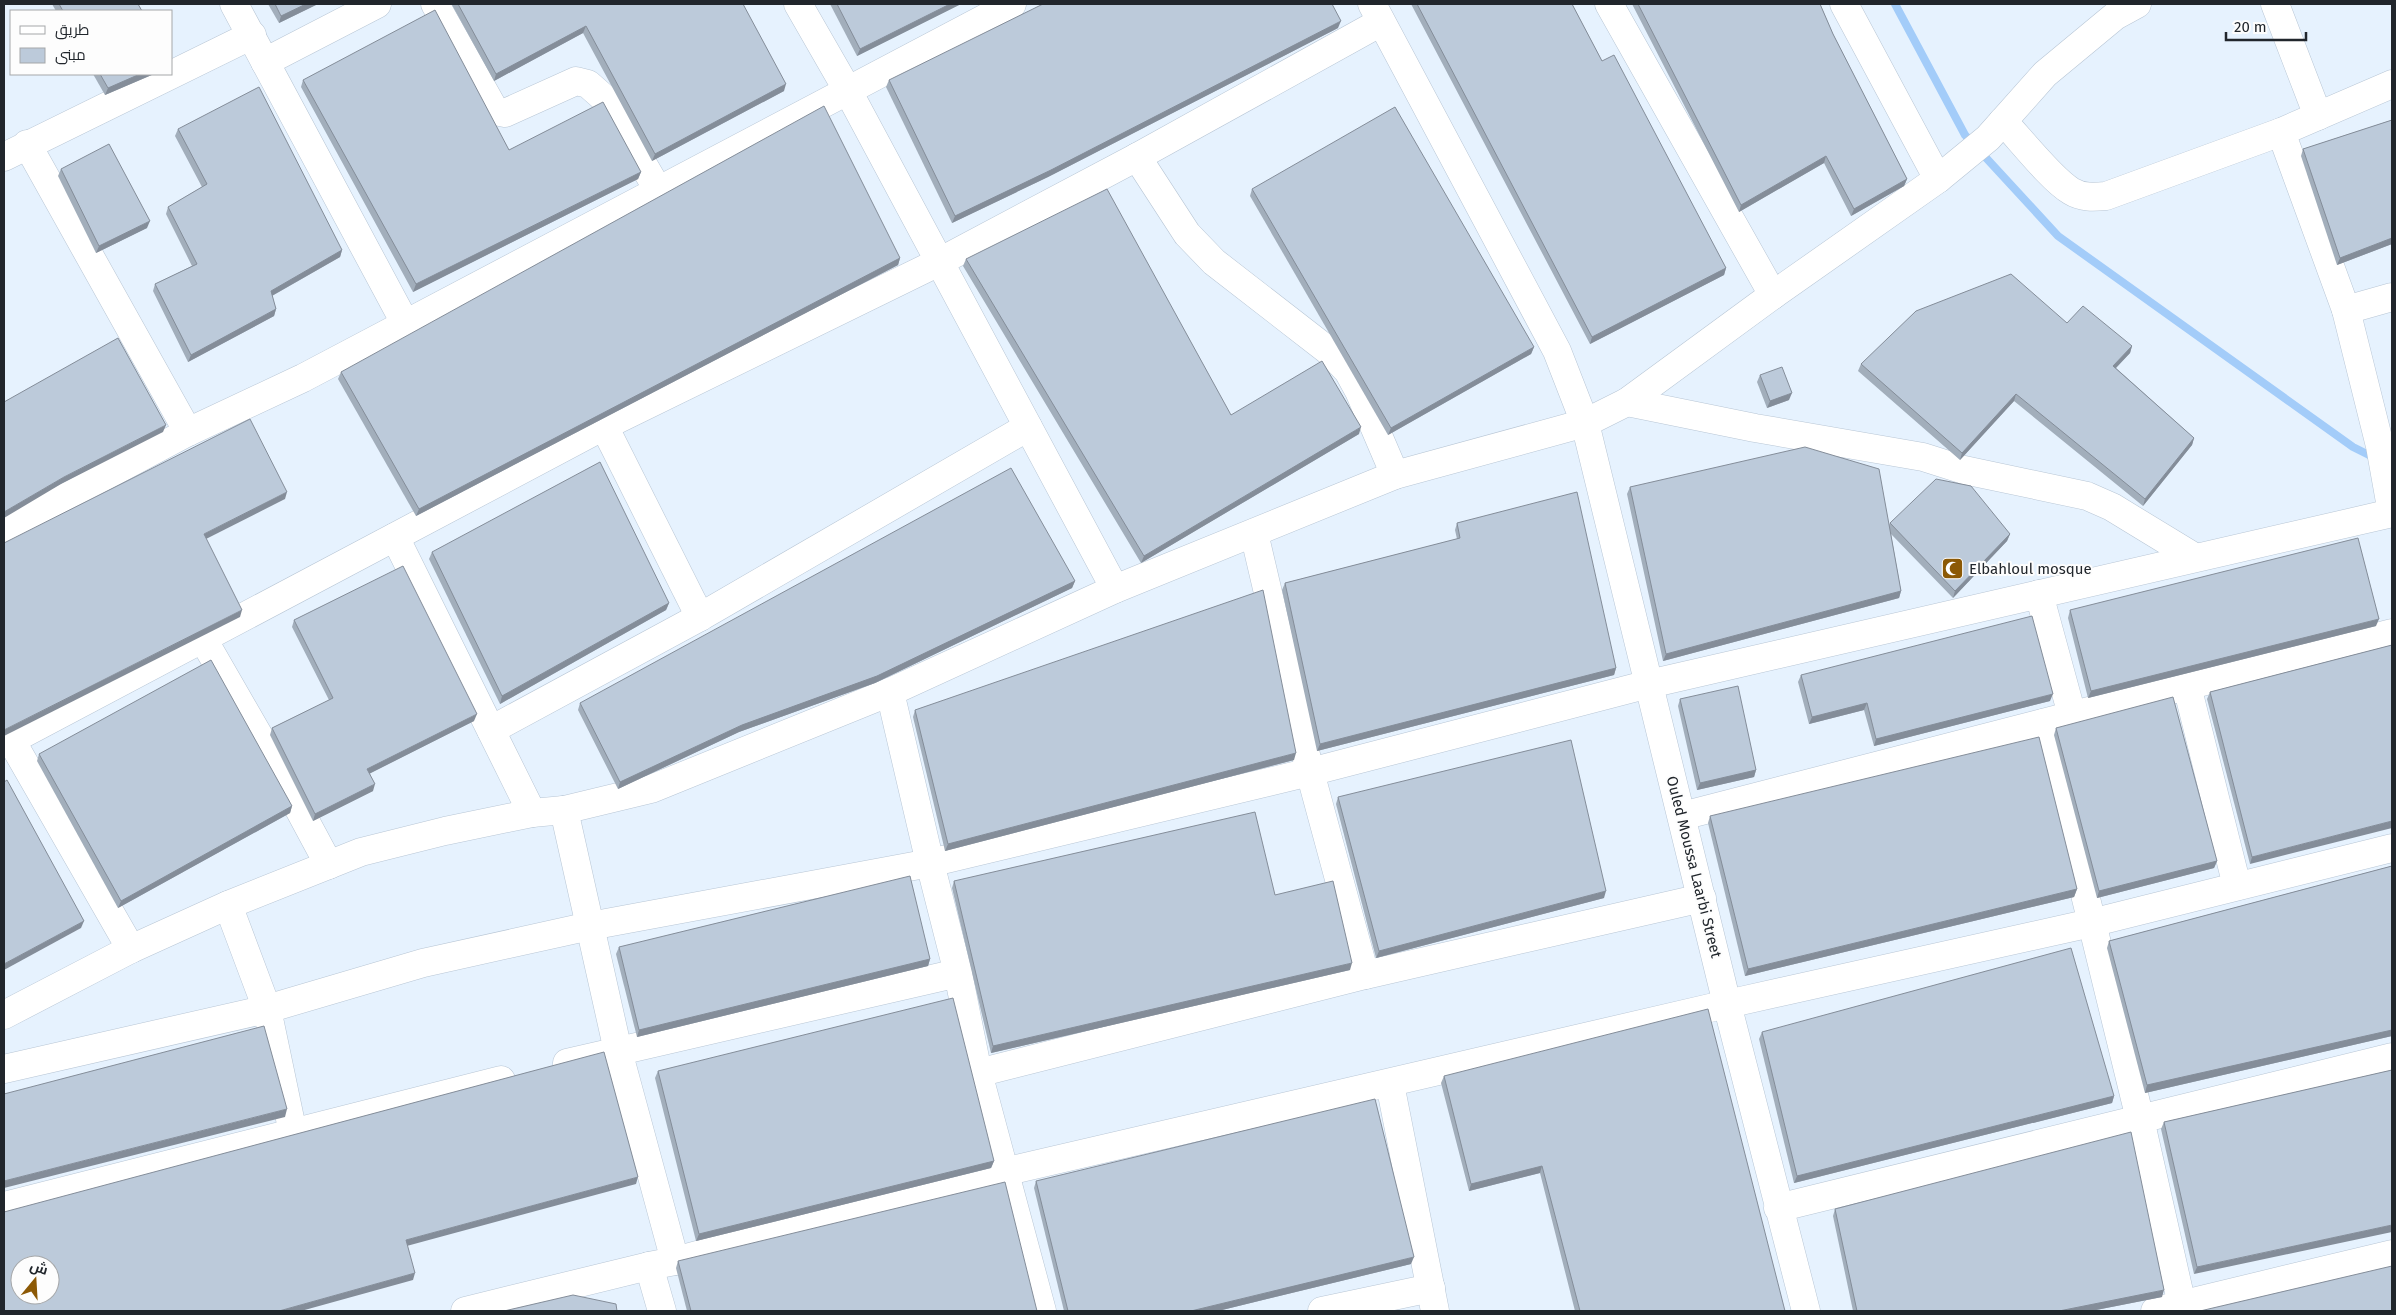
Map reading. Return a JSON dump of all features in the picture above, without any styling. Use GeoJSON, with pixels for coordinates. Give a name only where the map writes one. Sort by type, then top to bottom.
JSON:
{"type":"FeatureCollection","features":[{"type":"Feature","properties":{"kind":"street"},"geometry":{"type":"LineString","coordinates":[[234,4],[405,323]]}},
{"type":"Feature","properties":{"kind":"street"},"geometry":{"type":"LineString","coordinates":[[265,62],[377,4]]}},
{"type":"Feature","properties":{"kind":"street"},"geometry":{"type":"LineString","coordinates":[[435,4],[495,111],[505,113],[576,81],[588,84],[605,99],[658,190]]}},
{"type":"Feature","properties":{"kind":"street"},"geometry":{"type":"LineString","coordinates":[[798,4],[848,91],[1115,589]]}},
{"type":"Feature","properties":{"kind":"street"},"geometry":{"type":"LineString","coordinates":[[4,530],[188,432],[303,378],[848,91],[985,10],[1012,4]]}},
{"type":"Feature","properties":{"kind":"street"},"geometry":{"type":"LineString","coordinates":[[1609,4],[1773,295]]}},
{"type":"Feature","properties":{"kind":"street"},"geometry":{"type":"LineString","coordinates":[[1844,4],[1938,179]]}},
{"type":"Feature","properties":{"kind":"street"},"geometry":{"type":"LineString","coordinates":[[4,1015],[132,948],[228,905],[361,852],[444,831],[532,813],[564,810],[651,790],[890,692],[1115,589],[1395,475],[1585,423],[1626,402],[1773,295],[1938,179],[1995,130],[2045,74],[2115,16],[2137,4]]}},
{"type":"Feature","properties":{"kind":"street"},"geometry":{"type":"LineString","coordinates":[[2275,4],[2318,116]]}},
{"type":"Feature","properties":{"kind":"street"},"geometry":{"type":"LineString","coordinates":[[132,948],[7,742],[604,426],[939,262],[1137,157],[1377,13]]}},
{"type":"Feature","properties":{"kind":"street","name":"Ouled Moussa Laarbi Street"},"geometry":{"type":"LineString","coordinates":[[1377,13],[1557,351],[1585,423],[1727,1004],[1806,1311]]}},
{"type":"Feature","properties":{"kind":"street"},"geometry":{"type":"LineString","coordinates":[[172,74],[252,36]]}},
{"type":"Feature","properties":{"kind":"street"},"geometry":{"type":"LineString","coordinates":[[171,75],[15,150],[188,432]]}},
{"type":"Feature","properties":{"kind":"street"},"geometry":{"type":"LineString","coordinates":[[1995,130],[2072,191],[2087,197],[2106,196],[2281,132],[2392,84]]}},
{"type":"Feature","properties":{"kind":"street"},"geometry":{"type":"LineString","coordinates":[[4,1069],[268,1009],[423,963],[590,926],[930,863],[1310,772],[1649,684],[2194,557],[2392,513],[2380,446],[2346,310],[2281,132]]}},
{"type":"Feature","properties":{"kind":"street"},"geometry":{"type":"LineString","coordinates":[[1137,157],[1187,234],[1214,262],[1343,364],[1359,391],[1395,475]]}},
{"type":"Feature","properties":{"kind":"street"},"geometry":{"type":"LineString","coordinates":[[2346,310],[2392,297]]}},
{"type":"Feature","properties":{"kind":"street"},"geometry":{"type":"LineString","coordinates":[[1626,402],[1755,428],[1923,457],[1964,470],[2087,496],[2112,507],[2194,557]]}},
{"type":"Feature","properties":{"kind":"street"},"geometry":{"type":"LineString","coordinates":[[604,426],[700,616]]}},
{"type":"Feature","properties":{"kind":"street"},"geometry":{"type":"LineString","coordinates":[[491,730],[700,616],[1028,426]]}},
{"type":"Feature","properties":{"kind":"street"},"geometry":{"type":"LineString","coordinates":[[1254,532],[1310,772],[1365,975]]}},
{"type":"Feature","properties":{"kind":"street"},"geometry":{"type":"LineString","coordinates":[[395,537],[532,813]]}},
{"type":"Feature","properties":{"kind":"street"},"geometry":{"type":"LineString","coordinates":[[2039,594],[2072,715]]}},
{"type":"Feature","properties":{"kind":"street"},"geometry":{"type":"LineString","coordinates":[[1682,816],[2392,633]]}},
{"type":"Feature","properties":{"kind":"street"},"geometry":{"type":"LineString","coordinates":[[203,638],[271,757],[329,865]]}},
{"type":"Feature","properties":{"kind":"street"},"geometry":{"type":"LineString","coordinates":[[2187,686],[2237,886]]}},
{"type":"Feature","properties":{"kind":"street"},"geometry":{"type":"LineString","coordinates":[[890,692],[958,973],[978,1073],[1042,1311]]}},
{"type":"Feature","properties":{"kind":"street"},"geometry":{"type":"LineString","coordinates":[[2043,723],[2140,1119],[2182,1305]]}},
{"type":"Feature","properties":{"kind":"street"},"geometry":{"type":"LineString","coordinates":[[564,810],[618,1051],[662,1264],[662,1311]]}},
{"type":"Feature","properties":{"kind":"street"},"geometry":{"type":"LineString","coordinates":[[465,1311],[662,1264],[1004,1172],[1390,1084],[1727,1004],[2091,923],[2392,848]]}},
{"type":"Feature","properties":{"kind":"street"},"geometry":{"type":"LineString","coordinates":[[978,1073],[1365,975],[1702,898]]}},
{"type":"Feature","properties":{"kind":"street"},"geometry":{"type":"LineString","coordinates":[[228,905],[268,1009],[293,1132]]}},
{"type":"Feature","properties":{"kind":"street"},"geometry":{"type":"LineString","coordinates":[[4,1206],[532,1072],[958,973]]}},
{"type":"Feature","properties":{"kind":"street"},"geometry":{"type":"LineString","coordinates":[[1778,1208],[2392,1057]]}},
{"type":"Feature","properties":{"kind":"street"},"geometry":{"type":"LineString","coordinates":[[1322,1311],[1433,1300],[1390,1084]]}},
{"type":"Feature","properties":{"kind":"street"},"geometry":{"type":"LineString","coordinates":[[2155,1311],[2392,1254]]}},
{"type":"Feature","properties":{"kind":"building"},"geometry":{"type":"Polygon","coordinates":[[[59,4],[138,4],[141,10],[62,10],[59,4]]]}},
{"type":"Feature","properties":{"kind":"building"},"geometry":{"type":"Polygon","coordinates":[[[275,4],[306,4],[281,16],[275,4]]]}},
{"type":"Feature","properties":{"kind":"building"},"geometry":{"type":"Polygon","coordinates":[[[458,4],[743,4],[786,84],[655,154],[586,26],[496,74],[458,4]]]}},
{"type":"Feature","properties":{"kind":"building"},"geometry":{"type":"Polygon","coordinates":[[[837,4],[950,4],[860,49],[837,4]]]}},
{"type":"Feature","properties":{"kind":"building"},"geometry":{"type":"Polygon","coordinates":[[[1043,4],[1332,4],[1341,21],[1051,170],[955,216],[889,80],[1043,4]]]}},
{"type":"Feature","properties":{"kind":"building"},"geometry":{"type":"Polygon","coordinates":[[[1417,4],[1572,4],[1602,61],[1614,55],[1726,268],[1592,337],[1417,4]]]}},
{"type":"Feature","properties":{"kind":"building"},"geometry":{"type":"Polygon","coordinates":[[[1638,4],[1820,4],[1833,34],[1907,179],[1854,209],[1826,156],[1741,205],[1638,4]]]}},
{"type":"Feature","properties":{"kind":"building"},"geometry":{"type":"Polygon","coordinates":[[[435,10],[509,150],[603,102],[641,172],[416,284],[303,80],[435,10]]]}},
{"type":"Feature","properties":{"kind":"building"},"geometry":{"type":"Polygon","coordinates":[[[101,75],[138,75],[108,88],[101,75]]]}},
{"type":"Feature","properties":{"kind":"building"},"geometry":{"type":"Polygon","coordinates":[[[259,87],[342,250],[271,291],[276,309],[191,355],[155,284],[197,264],[168,207],[207,184],[178,129],[259,87]]]}},
{"type":"Feature","properties":{"kind":"building"},"geometry":{"type":"Polygon","coordinates":[[[824,106],[900,258],[419,509],[341,372],[824,106]]]}},
{"type":"Feature","properties":{"kind":"building"},"geometry":{"type":"Polygon","coordinates":[[[1395,107],[1534,347],[1391,428],[1252,189],[1395,107]]]}},
{"type":"Feature","properties":{"kind":"building"},"geometry":{"type":"Polygon","coordinates":[[[2392,120],[2392,238],[2340,258],[2303,149],[2392,120]]]}},
{"type":"Feature","properties":{"kind":"building"},"geometry":{"type":"Polygon","coordinates":[[[109,144],[150,221],[99,246],[61,169],[109,144]]]}},
{"type":"Feature","properties":{"kind":"building"},"geometry":{"type":"Polygon","coordinates":[[[1107,189],[1231,415],[1322,361],[1361,427],[1144,556],[966,259],[1107,189]]]}},
{"type":"Feature","properties":{"kind":"building"},"geometry":{"type":"Polygon","coordinates":[[[2011,274],[2067,323],[2083,306],[2132,346],[2113,366],[2194,438],[2145,499],[2016,394],[1962,453],[1861,364],[1916,311],[2011,274]]]}},
{"type":"Feature","properties":{"kind":"building"},"geometry":{"type":"Polygon","coordinates":[[[118,338],[166,425],[64,477],[4,512],[4,402],[118,338]]]}},
{"type":"Feature","properties":{"kind":"building"},"geometry":{"type":"Polygon","coordinates":[[[1782,367],[1792,393],[1770,401],[1760,375],[1782,367]]]}},
{"type":"Feature","properties":{"kind":"building"},"geometry":{"type":"Polygon","coordinates":[[[250,419],[287,492],[204,534],[242,610],[4,730],[4,543],[250,419]]]}},
{"type":"Feature","properties":{"kind":"building"},"geometry":{"type":"Polygon","coordinates":[[[1805,447],[1879,469],[1901,591],[1666,654],[1630,487],[1805,447]]]}},
{"type":"Feature","properties":{"kind":"building"},"geometry":{"type":"Polygon","coordinates":[[[600,462],[669,603],[502,696],[432,552],[600,462]]]}},
{"type":"Feature","properties":{"kind":"building"},"geometry":{"type":"Polygon","coordinates":[[[1011,468],[1075,581],[877,676],[742,725],[620,782],[580,703],[1011,468]]]}},
{"type":"Feature","properties":{"kind":"building","name":"Elbahloul mosque"},"geometry":{"type":"Polygon","coordinates":[[[1936,479],[1971,486],[2010,534],[1955,591],[1890,523],[1936,479]]]}},
{"type":"Feature","properties":{"kind":"building"},"geometry":{"type":"Polygon","coordinates":[[[1577,492],[1616,668],[1320,744],[1285,583],[1460,538],[1457,523],[1577,492]]]}},
{"type":"Feature","properties":{"kind":"building"},"geometry":{"type":"Polygon","coordinates":[[[2358,538],[2379,619],[2091,691],[2070,610],[2358,538]]]}},
{"type":"Feature","properties":{"kind":"building"},"geometry":{"type":"Polygon","coordinates":[[[403,566],[477,714],[367,769],[375,784],[315,814],[272,728],[333,698],[294,620],[403,566]]]}},
{"type":"Feature","properties":{"kind":"building"},"geometry":{"type":"Polygon","coordinates":[[[1263,590],[1296,753],[948,844],[915,710],[1263,590]]]}},
{"type":"Feature","properties":{"kind":"building"},"geometry":{"type":"Polygon","coordinates":[[[2032,616],[2053,694],[1876,739],[1867,703],[1812,717],[1801,675],[2032,616]]]}},
{"type":"Feature","properties":{"kind":"building"},"geometry":{"type":"Polygon","coordinates":[[[2392,645],[2392,821],[2252,857],[2210,692],[2392,645]]]}},
{"type":"Feature","properties":{"kind":"building"},"geometry":{"type":"Polygon","coordinates":[[[211,660],[292,806],[121,901],[39,754],[211,660]]]}},
{"type":"Feature","properties":{"kind":"building"},"geometry":{"type":"Polygon","coordinates":[[[1738,686],[1756,770],[1700,783],[1680,699],[1738,686]]]}},
{"type":"Feature","properties":{"kind":"building"},"geometry":{"type":"Polygon","coordinates":[[[2173,697],[2217,861],[2099,891],[2056,728],[2173,697]]]}},
{"type":"Feature","properties":{"kind":"building"},"geometry":{"type":"Polygon","coordinates":[[[2039,737],[2077,889],[1748,969],[1710,816],[2039,737]]]}},
{"type":"Feature","properties":{"kind":"building"},"geometry":{"type":"Polygon","coordinates":[[[1571,740],[1606,891],[1379,951],[1338,797],[1571,740]]]}},
{"type":"Feature","properties":{"kind":"building"},"geometry":{"type":"Polygon","coordinates":[[[7,780],[84,921],[4,964],[4,782],[7,780]]]}},
{"type":"Feature","properties":{"kind":"building"},"geometry":{"type":"Polygon","coordinates":[[[1255,812],[1275,895],[1333,881],[1352,963],[993,1046],[954,881],[1255,812]]]}},
{"type":"Feature","properties":{"kind":"building"},"geometry":{"type":"Polygon","coordinates":[[[2392,866],[2392,1030],[2147,1085],[2109,941],[2392,866]]]}},
{"type":"Feature","properties":{"kind":"building"},"geometry":{"type":"Polygon","coordinates":[[[910,876],[930,959],[639,1030],[619,947],[910,876]]]}},
{"type":"Feature","properties":{"kind":"building"},"geometry":{"type":"Polygon","coordinates":[[[2071,948],[2114,1096],[1797,1176],[1762,1032],[2071,948]]]}},
{"type":"Feature","properties":{"kind":"building"},"geometry":{"type":"Polygon","coordinates":[[[953,998],[994,1161],[699,1234],[658,1071],[953,998]]]}},
{"type":"Feature","properties":{"kind":"building"},"geometry":{"type":"Polygon","coordinates":[[[1708,1009],[1785,1311],[1580,1311],[1542,1166],[1471,1184],[1444,1076],[1708,1009]]]}},
{"type":"Feature","properties":{"kind":"building"},"geometry":{"type":"Polygon","coordinates":[[[264,1026],[287,1109],[4,1181],[4,1094],[264,1026]]]}},
{"type":"Feature","properties":{"kind":"building"},"geometry":{"type":"Polygon","coordinates":[[[604,1052],[638,1177],[406,1240],[415,1273],[279,1311],[4,1311],[4,1212],[604,1052]]]}},
{"type":"Feature","properties":{"kind":"building"},"geometry":{"type":"Polygon","coordinates":[[[2392,1070],[2392,1225],[2197,1267],[2164,1122],[2392,1070]]]}},
{"type":"Feature","properties":{"kind":"building"},"geometry":{"type":"Polygon","coordinates":[[[1375,1099],[1414,1257],[1191,1311],[1068,1311],[1036,1181],[1375,1099]]]}},
{"type":"Feature","properties":{"kind":"building"},"geometry":{"type":"Polygon","coordinates":[[[2131,1132],[2164,1290],[2059,1311],[1857,1311],[1835,1209],[2131,1132]]]}},
{"type":"Feature","properties":{"kind":"building"},"geometry":{"type":"Polygon","coordinates":[[[1005,1182],[1037,1311],[691,1311],[678,1261],[1005,1182]]]}},
{"type":"Feature","properties":{"kind":"building"},"geometry":{"type":"Polygon","coordinates":[[[2392,1266],[2392,1311],[2200,1311],[2392,1266]]]}},
{"type":"Feature","properties":{"kind":"building"},"geometry":{"type":"Polygon","coordinates":[[[573,1295],[616,1304],[617,1311],[504,1311],[573,1295]]]}},
{"type":"Feature","properties":{"kind":"waterway"},"geometry":{"type":"LineString","coordinates":[[1895,4],[1965,135],[2058,236],[2353,447],[2377,459]]}},
{"type":"Feature","properties":{"kind":"place","name":"Elbahloul mosque"},"geometry":{"type":"Point","coordinates":[1953,569]}}]}
